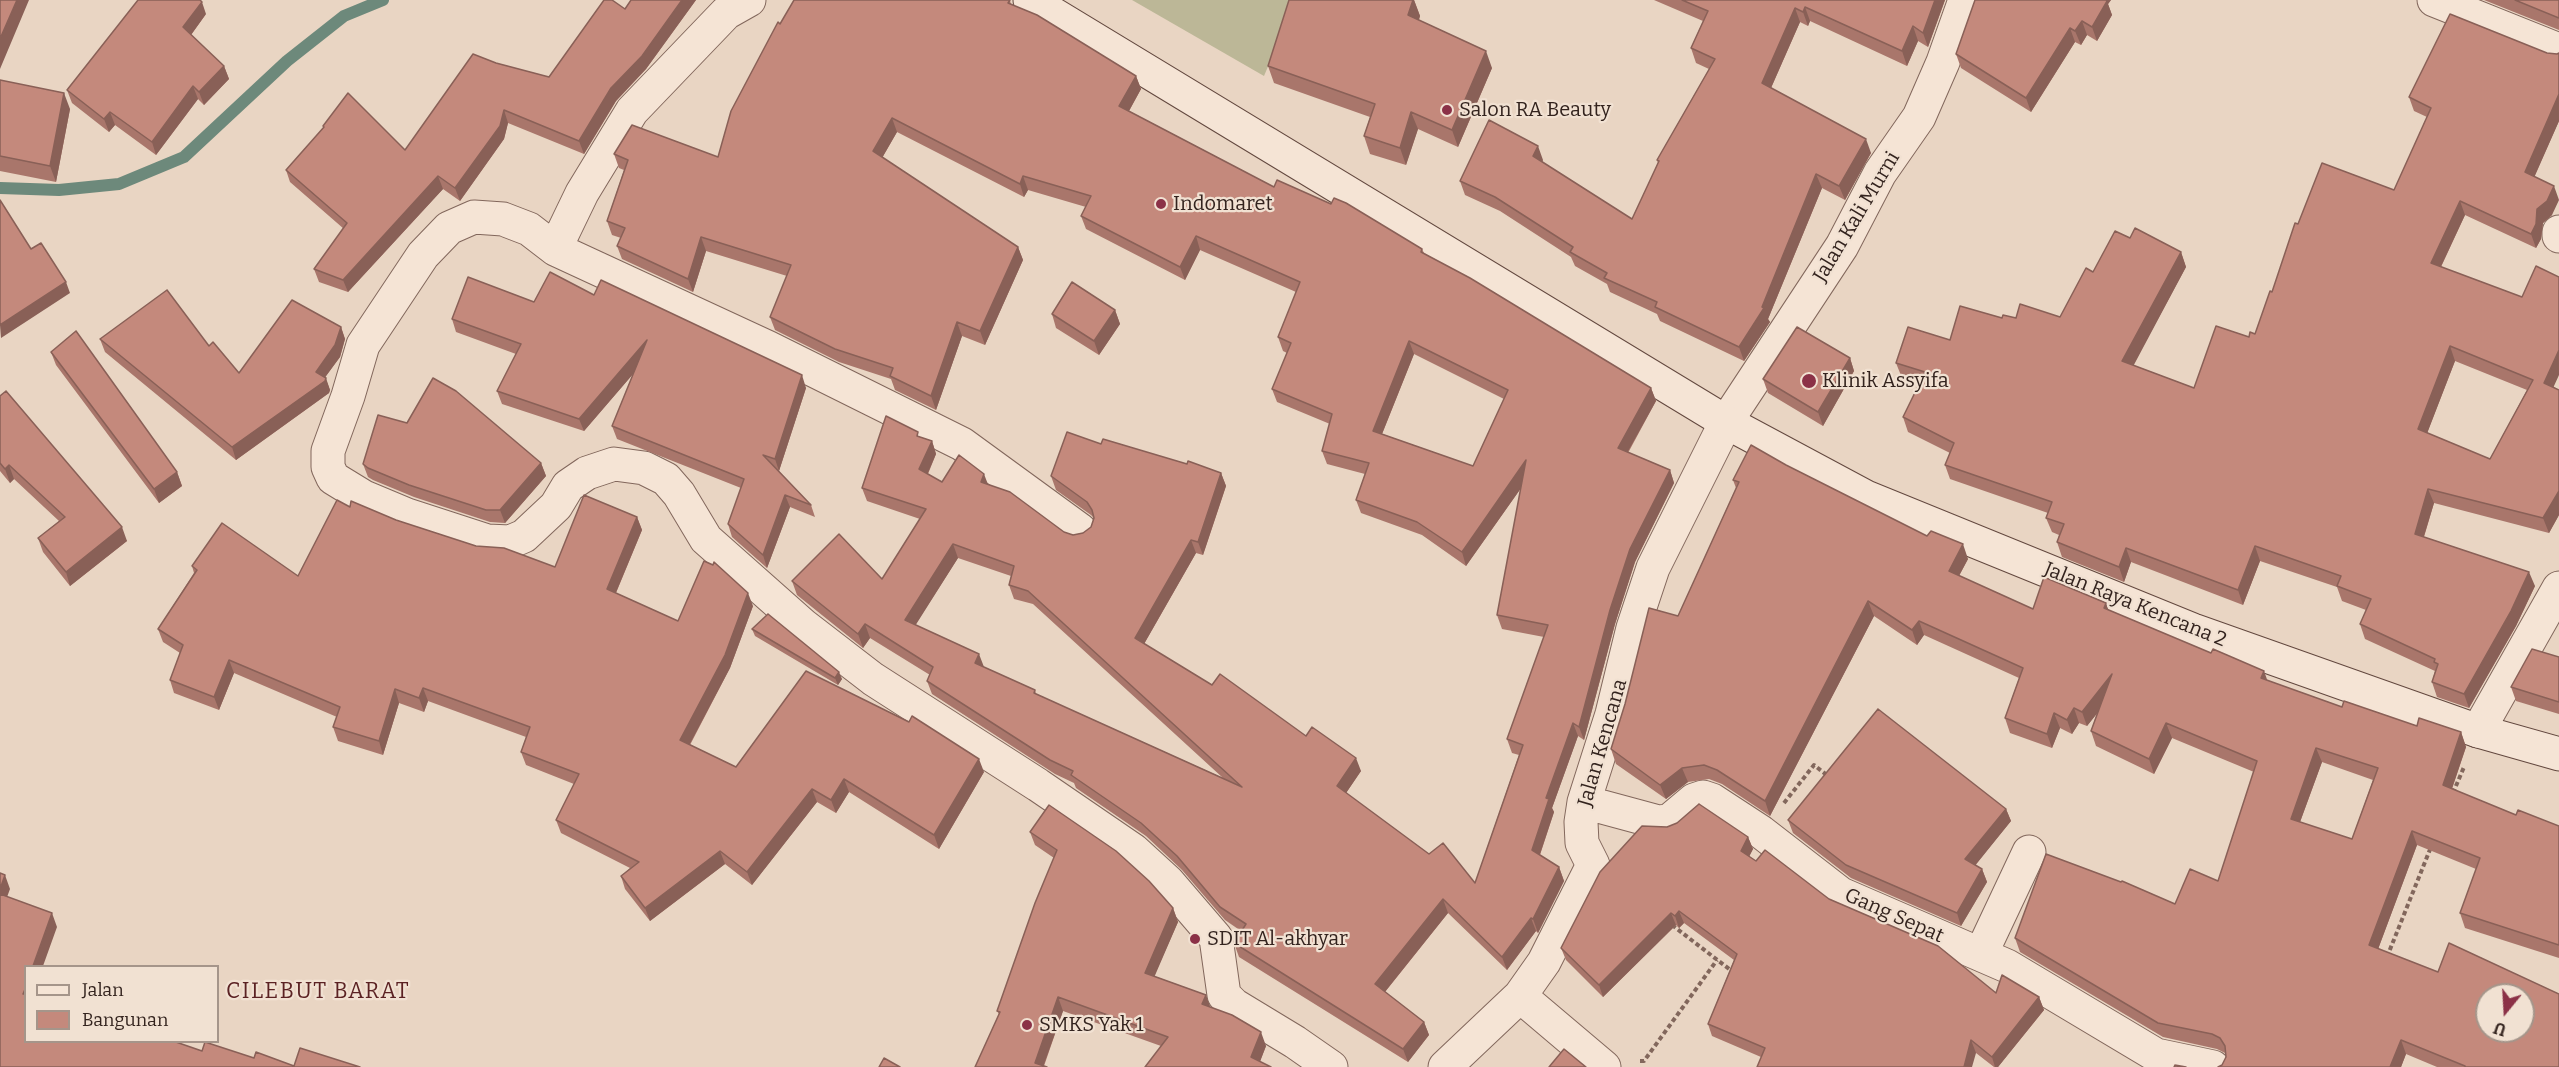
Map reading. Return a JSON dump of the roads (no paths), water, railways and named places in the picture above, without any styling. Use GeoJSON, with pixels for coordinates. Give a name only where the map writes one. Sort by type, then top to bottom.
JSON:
{"type":"FeatureCollection","features":[{"type":"Feature","properties":{"kind":"street"},"geometry":{"type":"LineString","coordinates":[[555,249],[582,193],[632,111],[726,13],[749,0]]}},
{"type":"Feature","properties":{"kind":"street","name":"Jalan Raya Kencana 2"},"geometry":{"type":"LineString","coordinates":[[1030,0],[1726,422],[1877,502],[2193,630],[2478,731],[2559,754]]}},
{"type":"Feature","properties":{"kind":"street","name":"Jalan Kali Murni"},"geometry":{"type":"LineString","coordinates":[[1726,422],[1842,246],[1880,173],[1919,117],[1943,62],[1965,0]]}},
{"type":"Feature","properties":{"kind":"street"},"geometry":{"type":"LineString","coordinates":[[2434,0],[2559,50]]}},
{"type":"Feature","properties":{"kind":"street"},"geometry":{"type":"LineString","coordinates":[[1080,530],[1011,477],[962,444],[769,348],[555,249],[529,229],[503,219],[474,217],[449,228],[423,255],[363,345],[328,451],[328,467],[333,478],[364,496],[407,515],[487,541],[510,542],[524,536],[556,506],[568,486],[587,473],[614,464],[644,468],[666,479],[679,494],[706,539],[803,625],[873,679],[1038,784],[1133,850],[1167,882],[1216,938],[1224,995],[1234,1005],[1331,1067]]}},
{"type":"Feature","properties":{"kind":"street","name":"Jalan Kencana"},"geometry":{"type":"LineString","coordinates":[[1446,1067],[1520,996],[1544,962],[1593,865],[1582,843],[1581,822],[1584,802],[1612,714],[1641,600],[1653,568],[1726,422]]}},
{"type":"Feature","properties":{"kind":"street"},"geometry":{"type":"LineString","coordinates":[[2478,731],[2559,588]]}},
{"type":"Feature","properties":{"kind":"street","name":"Gang Sepat"},"geometry":{"type":"LineString","coordinates":[[1584,802],[1658,822],[1669,821],[1694,800],[1703,797],[1712,800],[1761,832],[1841,894],[2007,966],[2156,1055],[2191,1065]]}},
{"type":"Feature","properties":{"kind":"street"},"geometry":{"type":"LineString","coordinates":[[1981,954],[2029,852]]}},
{"type":"Feature","properties":{"kind":"street"},"geometry":{"type":"LineString","coordinates":[[1520,996],[1604,1067]]}},
{"type":"Feature","properties":{"kind":"waterway"},"geometry":{"type":"LineString","coordinates":[[0,188],[59,190],[119,184],[184,157],[287,61],[344,16],[383,0]]}},
{"type":"Feature","properties":{"kind":"place","name":"Salon RA Beauty"},"geometry":{"type":"Point","coordinates":[1447,110]}},
{"type":"Feature","properties":{"kind":"place","name":"Indomaret"},"geometry":{"type":"Point","coordinates":[1161,204]}},
{"type":"Feature","properties":{"kind":"place","name":"Klinik Assyifa"},"geometry":{"type":"Point","coordinates":[1809,381]}},
{"type":"Feature","properties":{"kind":"place","name":"SDIT Al-akhyar"},"geometry":{"type":"Point","coordinates":[1195,939]}},
{"type":"Feature","properties":{"kind":"place","name":"SMKS Yak 1"},"geometry":{"type":"Point","coordinates":[1027,1025]}},
{"type":"Feature","properties":{"kind":"district","name":"CILEBUT BARAT"},"geometry":{"type":"Point","coordinates":[318,992]}}]}
